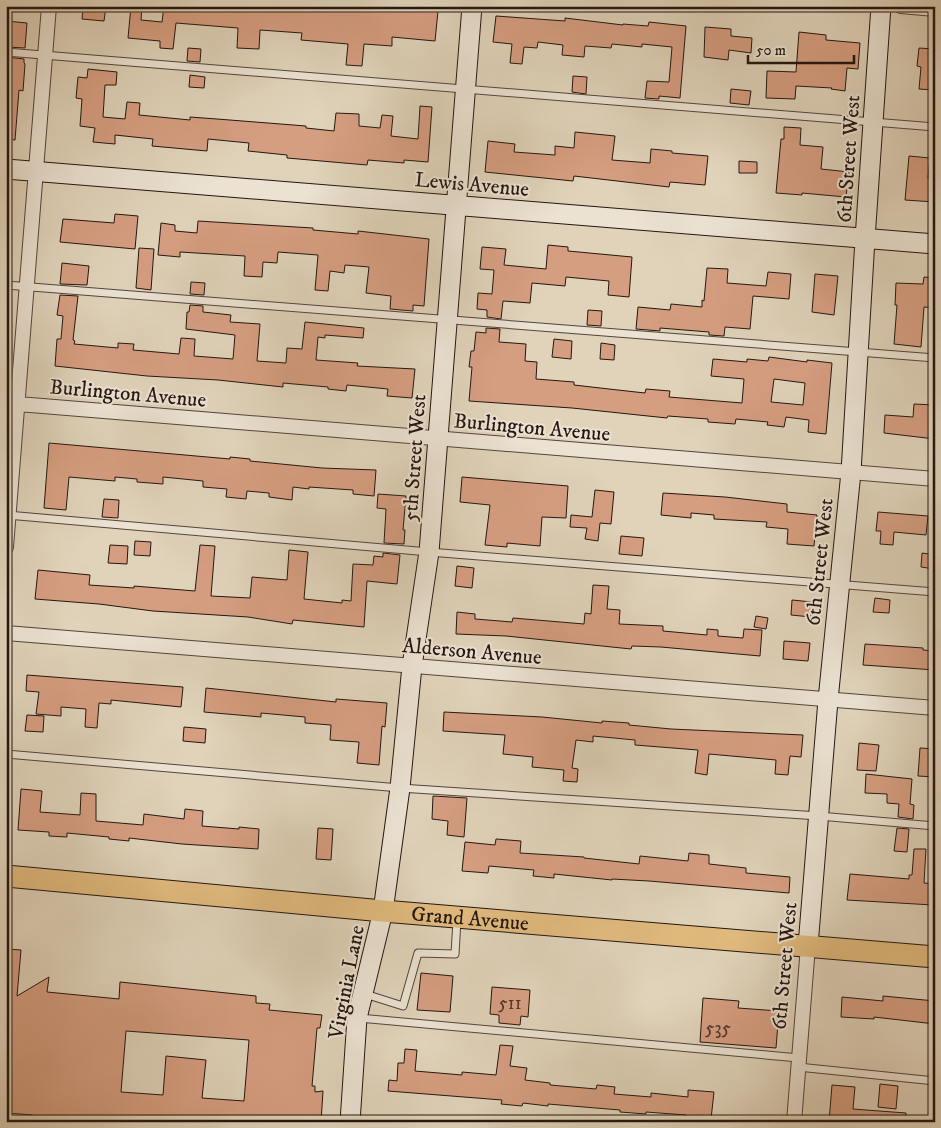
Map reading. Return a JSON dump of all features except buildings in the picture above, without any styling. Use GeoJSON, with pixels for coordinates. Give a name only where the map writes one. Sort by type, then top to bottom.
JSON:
{"type":"FeatureCollection","features":[{"type":"Feature","properties":{"kind":"main road","name":"Grand Avenue"},"geometry":{"type":"LineString","coordinates":[[6,876],[383,911],[935,956]]}},
{"type":"Feature","properties":{"kind":"street"},"geometry":{"type":"LineString","coordinates":[[6,547],[12,404],[27,287],[50,6]]}},
{"type":"Feature","properties":{"kind":"street","name":"5th Street West"},"geometry":{"type":"LineString","coordinates":[[383,911],[400,788],[412,666],[429,552],[472,6]]}},
{"type":"Feature","properties":{"kind":"street","name":"6th Street West"},"geometry":{"type":"LineString","coordinates":[[794,1122],[828,700],[851,472],[882,6]]}},
{"type":"Feature","properties":{"kind":"street"},"geometry":{"type":"LineString","coordinates":[[901,6],[935,9]]}},
{"type":"Feature","properties":{"kind":"street","name":"Lewis Avenue"},"geometry":{"type":"LineString","coordinates":[[6,169],[935,244]]}},
{"type":"Feature","properties":{"kind":"street","name":"Burlington Avenue"},"geometry":{"type":"LineString","coordinates":[[12,404],[935,479]]}},
{"type":"Feature","properties":{"kind":"street","name":"Alderson Avenue"},"geometry":{"type":"LineString","coordinates":[[6,634],[935,708]]}},
{"type":"Feature","properties":{"kind":"street","name":"Virginia Lane"},"geometry":{"type":"LineString","coordinates":[[350,1122],[357,1018],[383,911]]}},
{"type":"Feature","properties":{"kind":"lane"},"geometry":{"type":"LineString","coordinates":[[6,52],[935,127]]}},
{"type":"Feature","properties":{"kind":"lane"},"geometry":{"type":"LineString","coordinates":[[6,285],[935,358]]}},
{"type":"Feature","properties":{"kind":"lane"},"geometry":{"type":"LineString","coordinates":[[8,515],[429,552],[935,592]]}},
{"type":"Feature","properties":{"kind":"lane"},"geometry":{"type":"LineString","coordinates":[[6,754],[400,788],[818,816],[935,826]]}},
{"type":"Feature","properties":{"kind":"lane"},"geometry":{"type":"LineString","coordinates":[[363,994],[403,1006],[418,953],[455,954],[457,917]]}},
{"type":"Feature","properties":{"kind":"lane"},"geometry":{"type":"LineString","coordinates":[[357,1018],[799,1063],[935,1080]]}}]}
